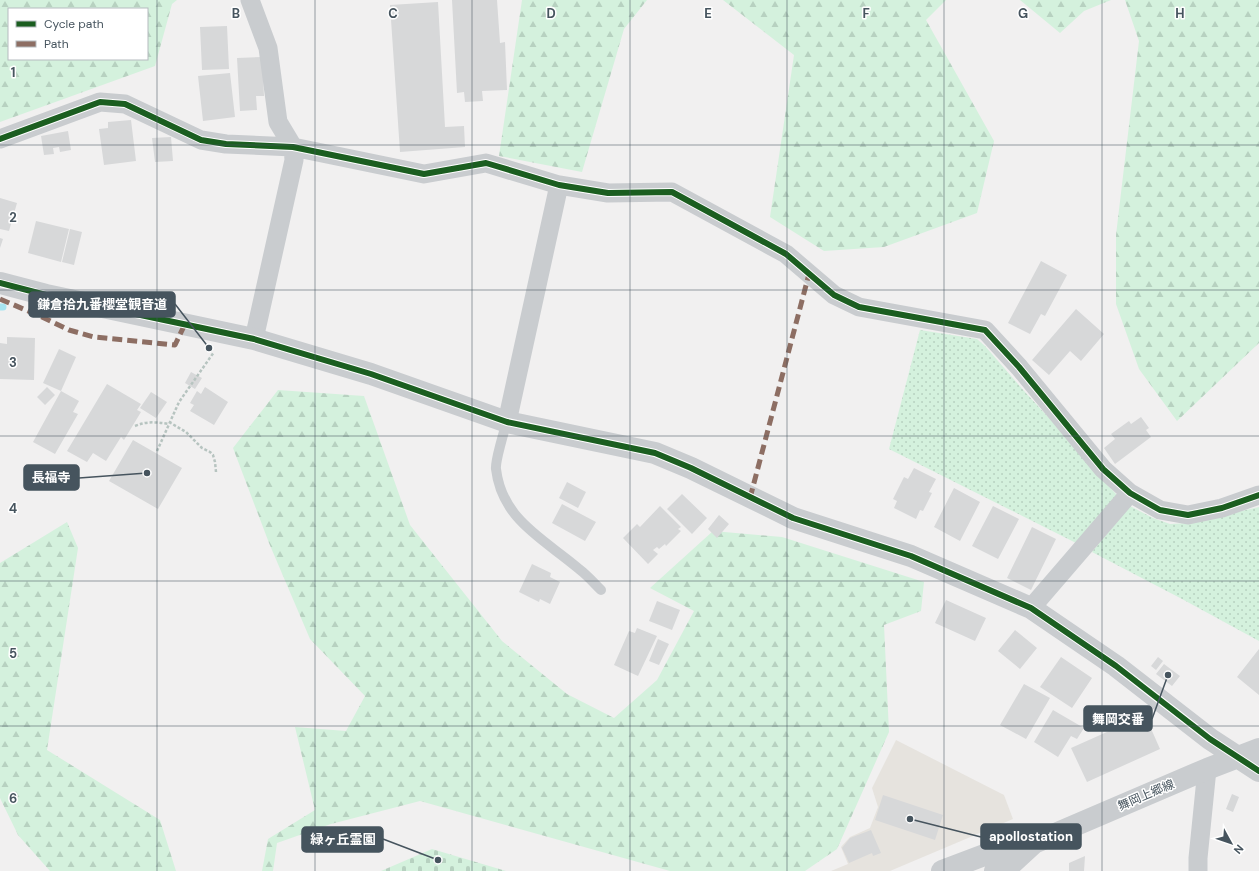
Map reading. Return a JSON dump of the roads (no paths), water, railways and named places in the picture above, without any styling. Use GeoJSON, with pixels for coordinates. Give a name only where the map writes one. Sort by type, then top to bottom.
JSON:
{"type":"FeatureCollection","features":[{"type":"Feature","properties":{"kind":"street"},"geometry":{"type":"LineString","coordinates":[[250,0],[268,48],[278,122],[293,147],[294,160],[254,339]]}},
{"type":"Feature","properties":{"kind":"street"},"geometry":{"type":"LineString","coordinates":[[0,139],[100,102],[125,104],[201,140],[226,144],[293,147],[424,174],[486,163],[559,185],[608,193],[672,192],[786,254],[834,295],[859,307],[985,330],[1019,367],[1103,469],[1130,493],[1160,510],[1188,515],[1222,508],[1259,495]]}},
{"type":"Feature","properties":{"kind":"street"},"geometry":{"type":"LineString","coordinates":[[507,422],[559,185]]}},
{"type":"Feature","properties":{"kind":"street"},"geometry":{"type":"LineString","coordinates":[[0,282],[46,295],[254,339],[371,374],[507,422],[655,454],[691,468],[793,518],[911,556],[1031,608],[1116,666],[1210,740],[1259,771]]}},
{"type":"Feature","properties":{"kind":"street"},"geometry":{"type":"LineString","coordinates":[[1031,608],[1130,493]]}},
{"type":"Feature","properties":{"kind":"street","name":"舞岡上郷線"},"geometry":{"type":"LineString","coordinates":[[942,871],[990,865],[1034,843],[1207,769],[1259,749]]}},
{"type":"Feature","properties":{"kind":"street"},"geometry":{"type":"LineString","coordinates":[[1198,871],[1207,769]]}},
{"type":"Feature","properties":{"kind":"lane"},"geometry":{"type":"LineString","coordinates":[[507,422],[495,468],[502,494],[514,515],[529,530],[579,569],[601,590]]}},
{"type":"Feature","properties":{"kind":"place","name":"鎌倉拾九番櫻堂観音道"},"geometry":{"type":"Point","coordinates":[209,348]}},
{"type":"Feature","properties":{"kind":"place","name":"長福寺"},"geometry":{"type":"Point","coordinates":[147,473]}},
{"type":"Feature","properties":{"kind":"place","name":"舞岡交番"},"geometry":{"type":"Point","coordinates":[1168,675]}},
{"type":"Feature","properties":{"kind":"place","name":"apollostation"},"geometry":{"type":"Point","coordinates":[910,819]}},
{"type":"Feature","properties":{"kind":"place","name":"緑ヶ丘霊園"},"geometry":{"type":"Point","coordinates":[438,860]}}]}
